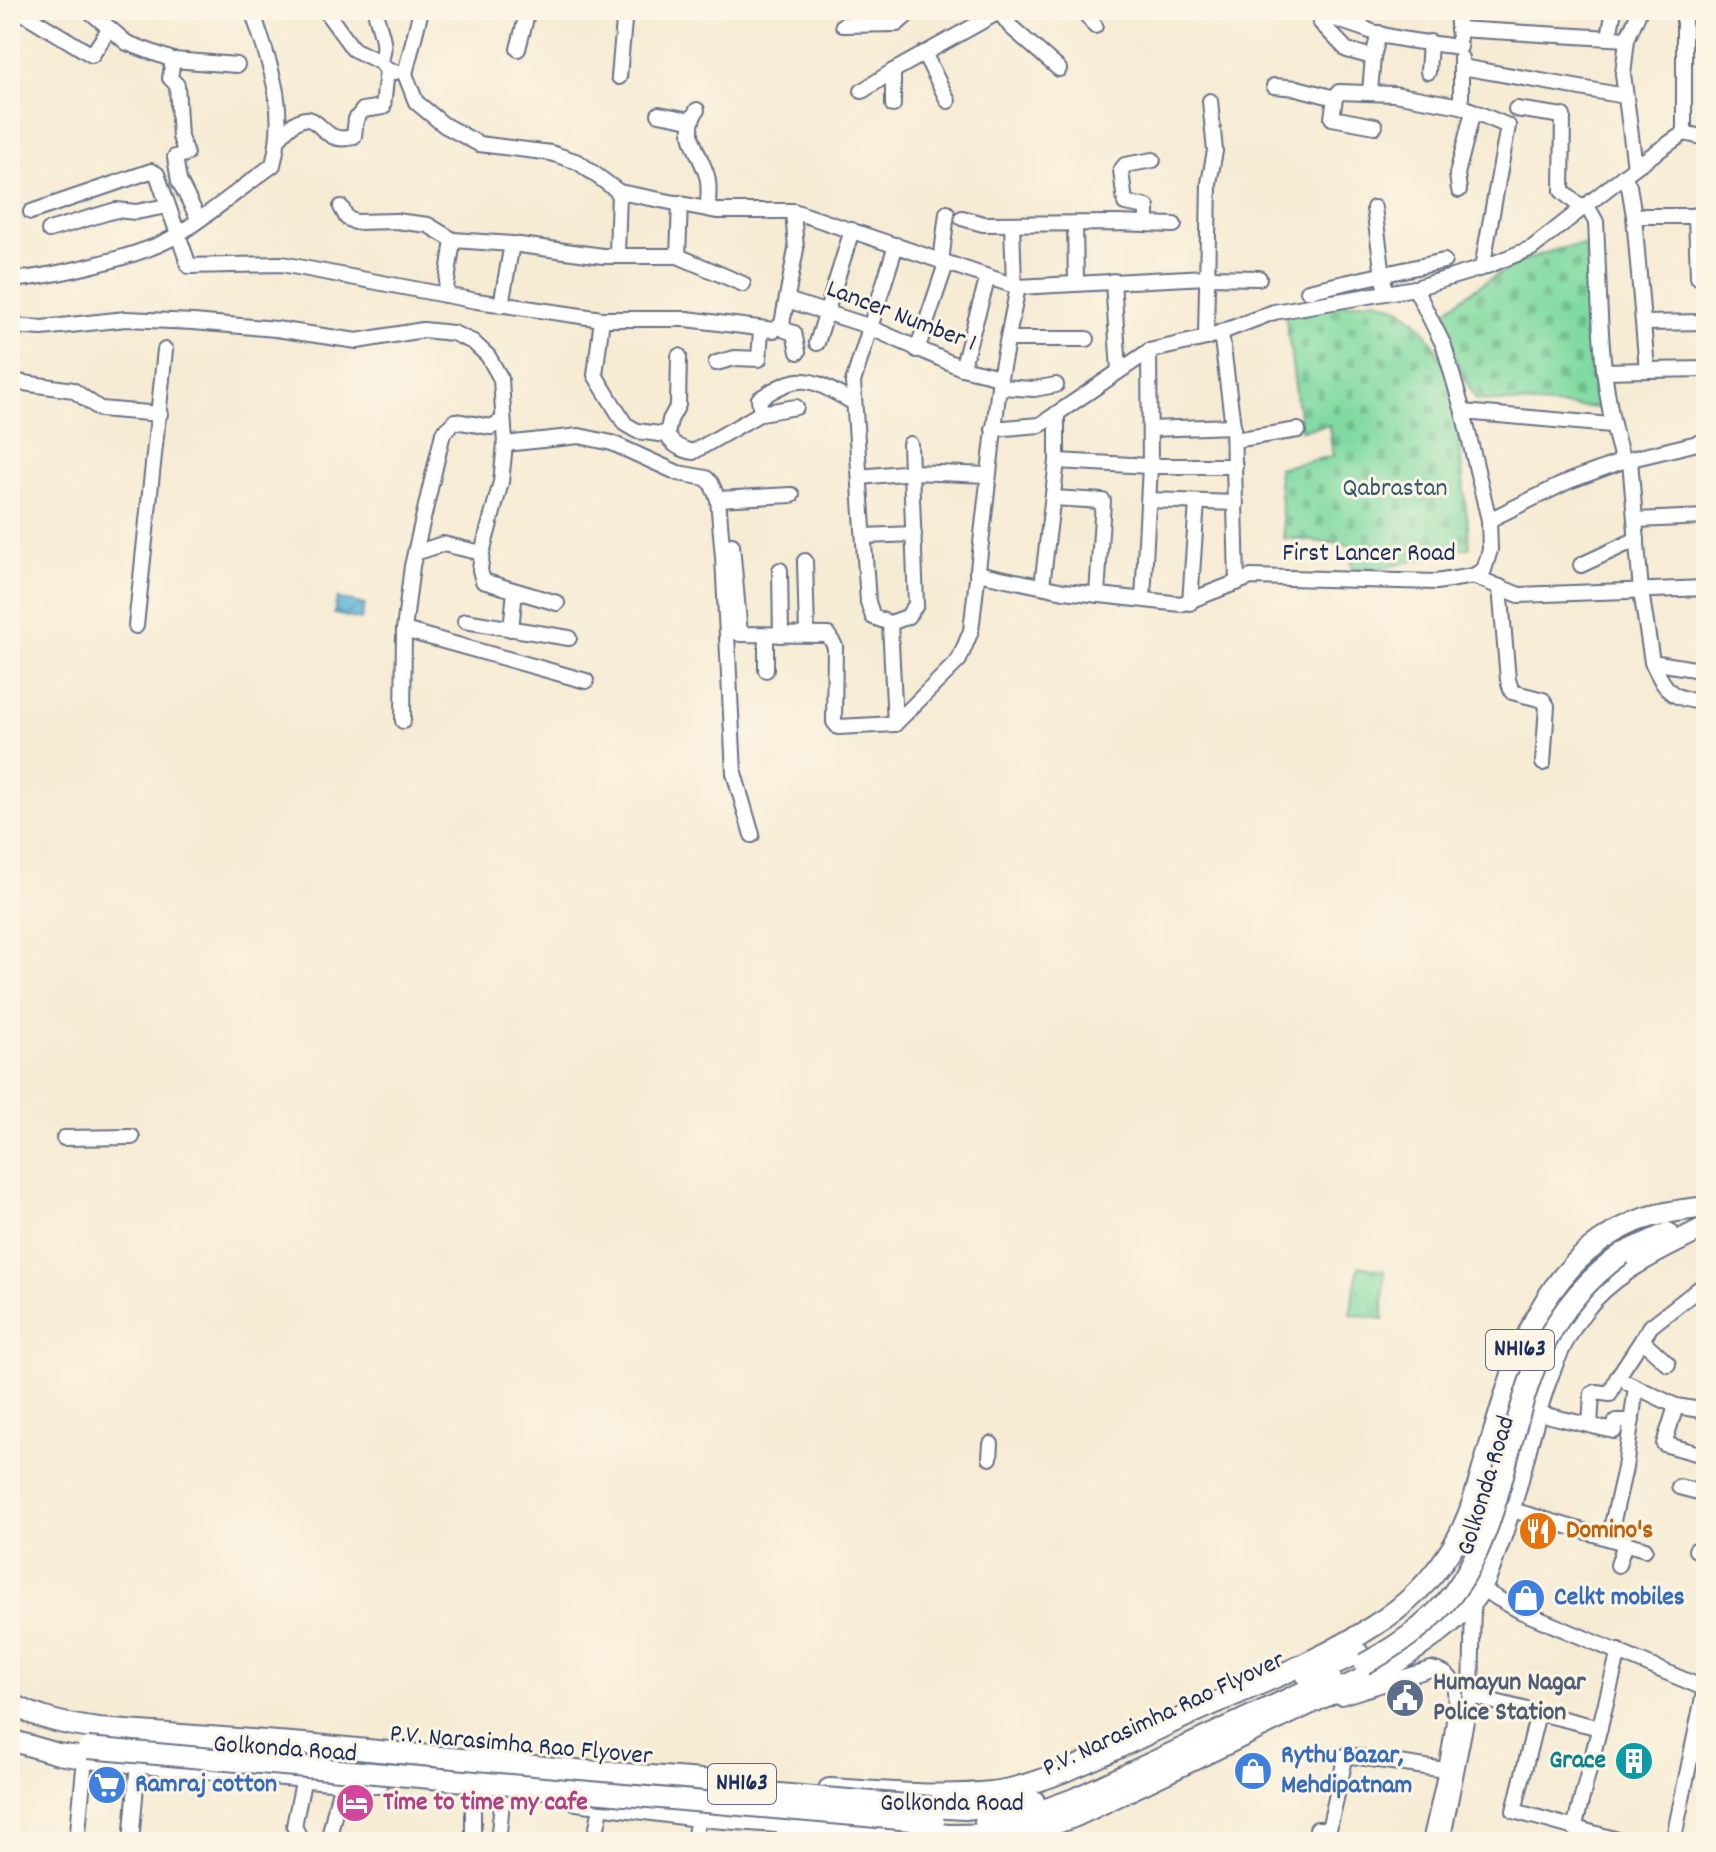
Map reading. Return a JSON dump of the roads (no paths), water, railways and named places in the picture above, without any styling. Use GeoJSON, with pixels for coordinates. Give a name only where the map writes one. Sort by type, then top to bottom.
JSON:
{"type":"FeatureCollection","features":[{"type":"Feature","properties":{"kind":"highway","name":"P.V. Narasimha Rao Flyover"},"geometry":{"type":"LineString","coordinates":[[10,1727],[63,1745],[167,1755],[934,1822],[972,1823],[1027,1816],[1074,1799],[1364,1664],[1405,1640],[1427,1622],[1460,1583],[1484,1538],[1526,1390],[1555,1321],[1577,1293],[1620,1249],[1659,1223],[1706,1208]]}},
{"type":"Feature","properties":{"kind":"highway","name":"Golkonda Road"},"geometry":{"type":"LineString","coordinates":[[10,1703],[28,1713],[74,1726],[567,1769],[921,1795],[993,1792],[1025,1784],[1120,1746],[1294,1667],[1375,1626],[1411,1599],[1449,1554],[1466,1522],[1523,1341],[1540,1307],[1568,1268],[1607,1237],[1636,1222],[1665,1213],[1706,1208]]}},
{"type":"Feature","properties":{"kind":"highway","name":"P.V. Narasimha Rao Flyover"},"geometry":{"type":"LineString","coordinates":[[10,1713],[42,1727],[89,1735],[965,1809],[1038,1801],[1064,1792],[1358,1653],[1398,1630],[1436,1596],[1463,1556],[1473,1533],[1515,1387],[1533,1337],[1559,1295],[1598,1256],[1706,1225]]}},
{"type":"Feature","properties":{"kind":"highway","name":"Golkonda Road"},"geometry":{"type":"LineString","coordinates":[[10,1740],[58,1754],[85,1758],[503,1792],[698,1816],[784,1833],[901,1837],[1016,1834],[1037,1830],[1076,1816],[1395,1663],[1439,1634],[1477,1595],[1514,1501],[1537,1413],[1557,1354],[1581,1312],[1612,1279],[1645,1257],[1706,1225]]}},
{"type":"Feature","properties":{"kind":"highway"},"geometry":{"type":"LineString","coordinates":[[1477,1489],[1514,1501]]}},
{"type":"Feature","properties":{"kind":"highway"},"geometry":{"type":"LineString","coordinates":[[202,1769],[205,1738]]}},
{"type":"Feature","properties":{"kind":"highway"},"geometry":{"type":"LineString","coordinates":[[563,1799],[567,1769]]}},
{"type":"Feature","properties":{"kind":"street"},"geometry":{"type":"LineString","coordinates":[[18,10],[92,55],[109,29]]}},
{"type":"Feature","properties":{"kind":"street"},"geometry":{"type":"LineString","coordinates":[[88,10],[127,43],[173,60],[237,65]]}},
{"type":"Feature","properties":{"kind":"street"},"geometry":{"type":"LineString","coordinates":[[10,280],[34,278],[148,249],[177,236],[273,165],[280,137],[276,84],[252,10]]}},
{"type":"Feature","properties":{"kind":"street"},"geometry":{"type":"LineString","coordinates":[[329,10],[329,16],[353,49],[405,74]]}},
{"type":"Feature","properties":{"kind":"street"},"geometry":{"type":"LineString","coordinates":[[280,137],[294,121],[306,118],[317,123],[332,138],[342,141],[354,136],[356,119],[363,110],[383,107],[384,54],[382,31],[375,10]]}},
{"type":"Feature","properties":{"kind":"street"},"geometry":{"type":"LineString","coordinates":[[421,10],[405,74],[416,102],[444,125],[479,144],[551,153],[578,162],[619,192],[717,211],[793,211],[1016,286],[1206,277],[1259,278]]}},
{"type":"Feature","properties":{"kind":"street"},"geometry":{"type":"LineString","coordinates":[[518,49],[528,10]]}},
{"type":"Feature","properties":{"kind":"street"},"geometry":{"type":"LineString","coordinates":[[619,77],[625,10]]}},
{"type":"Feature","properties":{"kind":"street"},"geometry":{"type":"LineString","coordinates":[[843,25],[897,24],[913,10]]}},
{"type":"Feature","properties":{"kind":"street"},"geometry":{"type":"LineString","coordinates":[[1083,10],[1095,26]]}},
{"type":"Feature","properties":{"kind":"street"},"geometry":{"type":"LineString","coordinates":[[1357,10],[1360,23],[1372,31]]}},
{"type":"Feature","properties":{"kind":"street"},"geometry":{"type":"LineString","coordinates":[[1457,10],[1467,108],[1457,174],[1459,190]]}},
{"type":"Feature","properties":{"kind":"street"},"geometry":{"type":"LineString","coordinates":[[1609,37],[1614,10]]}},
{"type":"Feature","properties":{"kind":"street"},"geometry":{"type":"LineString","coordinates":[[1640,10],[1627,39],[1623,74],[1629,186],[1645,323],[1647,370]]}},
{"type":"Feature","properties":{"kind":"street"},"geometry":{"type":"LineString","coordinates":[[1684,10],[1684,133]]}},
{"type":"Feature","properties":{"kind":"street"},"geometry":{"type":"LineString","coordinates":[[862,91],[998,11],[1011,27],[1059,69]]}},
{"type":"Feature","properties":{"kind":"street"},"geometry":{"type":"LineString","coordinates":[[1373,57],[1347,50],[1321,23],[1326,16],[1372,31],[1460,47]]}},
{"type":"Feature","properties":{"kind":"street"},"geometry":{"type":"LineString","coordinates":[[1458,29],[1627,39]]}},
{"type":"Feature","properties":{"kind":"street"},"geometry":{"type":"LineString","coordinates":[[1370,92],[1372,31]]}},
{"type":"Feature","properties":{"kind":"street"},"geometry":{"type":"LineString","coordinates":[[1428,72],[1430,42]]}},
{"type":"Feature","properties":{"kind":"street"},"geometry":{"type":"LineString","coordinates":[[924,53],[948,101]]}},
{"type":"Feature","properties":{"kind":"street"},"geometry":{"type":"LineString","coordinates":[[173,60],[170,78],[177,85],[180,137],[186,154],[175,157],[179,181],[198,218]]}},
{"type":"Feature","properties":{"kind":"street"},"geometry":{"type":"LineString","coordinates":[[1462,67],[1625,96]]}},
{"type":"Feature","properties":{"kind":"street"},"geometry":{"type":"LineString","coordinates":[[893,71],[893,105]]}},
{"type":"Feature","properties":{"kind":"street"},"geometry":{"type":"LineString","coordinates":[[1274,86],[1297,88],[1335,98]]}},
{"type":"Feature","properties":{"kind":"street"},"geometry":{"type":"LineString","coordinates":[[1375,126],[1332,118],[1339,92],[1394,94],[1467,108],[1508,126],[1482,268]]}},
{"type":"Feature","properties":{"kind":"street"},"geometry":{"type":"LineString","coordinates":[[1206,338],[1209,183],[1215,151],[1210,101]]}},
{"type":"Feature","properties":{"kind":"street"},"geometry":{"type":"LineString","coordinates":[[1516,109],[1563,116],[1562,191],[1577,204],[1587,206],[1596,222],[1604,371],[1611,425],[1627,461],[1652,662],[1671,694],[1682,700],[1706,703]]}},
{"type":"Feature","properties":{"kind":"street"},"geometry":{"type":"LineString","coordinates":[[659,114],[693,115],[692,140],[708,178],[708,208]]}},
{"type":"Feature","properties":{"kind":"street"},"geometry":{"type":"LineString","coordinates":[[993,429],[1040,425],[1149,351],[1206,338],[1274,312],[1415,288],[1482,268],[1532,248],[1684,133],[1706,138]]}},
{"type":"Feature","properties":{"kind":"street"},"geometry":{"type":"LineString","coordinates":[[1147,223],[1147,207],[1125,203],[1121,170],[1125,165],[1153,160]]}},
{"type":"Feature","properties":{"kind":"street"},"geometry":{"type":"LineString","coordinates":[[31,212],[151,171],[157,174],[189,266],[282,264],[501,305],[602,319],[687,319],[761,330],[774,330],[782,324]]}},
{"type":"Feature","properties":{"kind":"street"},"geometry":{"type":"LineString","coordinates":[[617,254],[619,192]]}},
{"type":"Feature","properties":{"kind":"street"},"geometry":{"type":"LineString","coordinates":[[678,256],[680,203]]}},
{"type":"Feature","properties":{"kind":"street"},"geometry":{"type":"LineString","coordinates":[[49,230],[116,210],[136,212],[167,206]]}},
{"type":"Feature","properties":{"kind":"street"},"geometry":{"type":"LineString","coordinates":[[341,207],[347,218],[355,222],[396,221],[428,225],[453,240],[603,256],[678,256],[743,284]]}},
{"type":"Feature","properties":{"kind":"street"},"geometry":{"type":"LineString","coordinates":[[1374,208],[1384,294]]}},
{"type":"Feature","properties":{"kind":"street"},"geometry":{"type":"LineString","coordinates":[[793,211],[796,249],[782,324],[785,330],[794,333],[798,352]]}},
{"type":"Feature","properties":{"kind":"street"},"geometry":{"type":"LineString","coordinates":[[917,350],[954,216],[983,224],[1174,225]]}},
{"type":"Feature","properties":{"kind":"street"},"geometry":{"type":"LineString","coordinates":[[1634,216],[1701,216],[1698,277]]}},
{"type":"Feature","properties":{"kind":"street"},"geometry":{"type":"LineString","coordinates":[[732,545],[738,630],[745,635],[828,635],[835,646],[834,722],[838,727],[895,724],[959,660],[971,631],[999,382],[1016,286],[1012,224]]}},
{"type":"Feature","properties":{"kind":"street"},"geometry":{"type":"LineString","coordinates":[[1075,224],[1076,282]]}},
{"type":"Feature","properties":{"kind":"street"},"geometry":{"type":"LineString","coordinates":[[817,343],[852,230]]}},
{"type":"Feature","properties":{"kind":"street"},"geometry":{"type":"LineString","coordinates":[[445,295],[453,240]]}},
{"type":"Feature","properties":{"kind":"street"},"geometry":{"type":"LineString","coordinates":[[501,305],[512,244]]}},
{"type":"Feature","properties":{"kind":"street"},"geometry":{"type":"LineString","coordinates":[[896,245],[853,382],[868,602],[873,617],[890,623],[907,617],[916,605],[910,444]]}},
{"type":"Feature","properties":{"kind":"street"},"geometry":{"type":"LineString","coordinates":[[1308,291],[1444,261]]}},
{"type":"Feature","properties":{"kind":"street"},"geometry":{"type":"LineString","coordinates":[[962,368],[988,277]]}},
{"type":"Feature","properties":{"kind":"street"},"geometry":{"type":"LineString","coordinates":[[1113,281],[1119,371]]}},
{"type":"Feature","properties":{"kind":"street"},"geometry":{"type":"LineString","coordinates":[[1415,288],[1444,346],[1489,520]]}},
{"type":"Feature","properties":{"kind":"street","name":"Lancer Number 1"},"geometry":{"type":"LineString","coordinates":[[787,300],[869,328],[999,382],[1034,389],[1056,385]]}},
{"type":"Feature","properties":{"kind":"street"},"geometry":{"type":"LineString","coordinates":[[10,326],[42,328],[126,319],[276,329],[357,341],[423,330],[453,333],[473,342],[488,356],[501,379],[505,444],[501,482],[482,553],[480,570],[483,581],[557,603]]}},
{"type":"Feature","properties":{"kind":"street"},"geometry":{"type":"LineString","coordinates":[[602,319],[595,375],[625,424],[637,431],[668,438],[685,451],[693,452],[761,413],[796,407]]}},
{"type":"Feature","properties":{"kind":"street"},"geometry":{"type":"LineString","coordinates":[[1645,323],[1706,322]]}},
{"type":"Feature","properties":{"kind":"street"},"geometry":{"type":"LineString","coordinates":[[716,363],[735,358],[759,359],[761,330]]}},
{"type":"Feature","properties":{"kind":"street"},"geometry":{"type":"LineString","coordinates":[[1221,332],[1233,433],[1237,583]]}},
{"type":"Feature","properties":{"kind":"street"},"geometry":{"type":"LineString","coordinates":[[1009,339],[1087,339]]}},
{"type":"Feature","properties":{"kind":"street"},"geometry":{"type":"LineString","coordinates":[[136,626],[165,350]]}},
{"type":"Feature","properties":{"kind":"street"},"geometry":{"type":"LineString","coordinates":[[1143,599],[1150,466],[1149,351]]}},
{"type":"Feature","properties":{"kind":"street"},"geometry":{"type":"LineString","coordinates":[[668,438],[670,420],[678,405],[679,356]]}},
{"type":"Feature","properties":{"kind":"street"},"geometry":{"type":"LineString","coordinates":[[1604,371],[1706,369]]}},
{"type":"Feature","properties":{"kind":"street"},"geometry":{"type":"LineString","coordinates":[[761,413],[759,399],[775,388],[800,380],[817,383],[855,399]]}},
{"type":"Feature","properties":{"kind":"street"},"geometry":{"type":"LineString","coordinates":[[10,381],[73,390],[100,409],[160,414]]}},
{"type":"Feature","properties":{"kind":"street"},"geometry":{"type":"LineString","coordinates":[[1463,412],[1611,425]]}},
{"type":"Feature","properties":{"kind":"street"},"geometry":{"type":"LineString","coordinates":[[1042,586],[1057,461],[1057,413]]}},
{"type":"Feature","properties":{"kind":"street"},"geometry":{"type":"LineString","coordinates":[[403,721],[404,630],[415,553],[443,433],[455,421],[491,427],[502,421]]}},
{"type":"Feature","properties":{"kind":"street"},"geometry":{"type":"LineString","coordinates":[[1150,429],[1233,433],[1298,430]]}},
{"type":"Feature","properties":{"kind":"street"},"geometry":{"type":"LineString","coordinates":[[505,444],[579,436],[612,443],[678,473],[706,478],[718,499],[733,762],[736,784],[752,835]]}},
{"type":"Feature","properties":{"kind":"street","name":"First Lancer Road"},"geometry":{"type":"LineString","coordinates":[[977,573],[1097,595],[1181,604],[1251,577],[1436,582],[1473,576],[1484,570],[1490,550],[1489,520],[1569,481],[1627,461],[1706,441]]}},
{"type":"Feature","properties":{"kind":"street"},"geometry":{"type":"LineString","coordinates":[[1057,461],[1235,466]]}},
{"type":"Feature","properties":{"kind":"street"},"geometry":{"type":"LineString","coordinates":[[860,477],[913,472],[988,475]]}},
{"type":"Feature","properties":{"kind":"street"},"geometry":{"type":"LineString","coordinates":[[718,499],[792,495]]}},
{"type":"Feature","properties":{"kind":"street"},"geometry":{"type":"LineString","coordinates":[[1053,498],[1103,501],[1097,595]]}},
{"type":"Feature","properties":{"kind":"street"},"geometry":{"type":"LineString","coordinates":[[1149,500],[1236,503]]}},
{"type":"Feature","properties":{"kind":"street"},"geometry":{"type":"LineString","coordinates":[[1190,603],[1197,502]]}},
{"type":"Feature","properties":{"kind":"street"},"geometry":{"type":"LineString","coordinates":[[1636,520],[1706,517]]}},
{"type":"Feature","properties":{"kind":"street"},"geometry":{"type":"LineString","coordinates":[[864,536],[914,534]]}},
{"type":"Feature","properties":{"kind":"street"},"geometry":{"type":"LineString","coordinates":[[1581,565],[1637,539]]}},
{"type":"Feature","properties":{"kind":"street"},"geometry":{"type":"LineString","coordinates":[[415,553],[443,544],[482,553]]}},
{"type":"Feature","properties":{"kind":"street"},"geometry":{"type":"LineString","coordinates":[[805,561],[807,634]]}},
{"type":"Feature","properties":{"kind":"street"},"geometry":{"type":"LineString","coordinates":[[766,670],[780,570]]}},
{"type":"Feature","properties":{"kind":"street"},"geometry":{"type":"LineString","coordinates":[[1473,576],[1519,595],[1706,588]]}},
{"type":"Feature","properties":{"kind":"street"},"geometry":{"type":"LineString","coordinates":[[1500,587],[1508,680],[1512,692],[1543,700],[1547,706],[1543,763]]}},
{"type":"Feature","properties":{"kind":"street"},"geometry":{"type":"LineString","coordinates":[[511,629],[515,591]]}},
{"type":"Feature","properties":{"kind":"street"},"geometry":{"type":"LineString","coordinates":[[465,621],[569,638]]}},
{"type":"Feature","properties":{"kind":"street"},"geometry":{"type":"LineString","coordinates":[[890,623],[895,724]]}},
{"type":"Feature","properties":{"kind":"street"},"geometry":{"type":"LineString","coordinates":[[404,630],[586,681]]}},
{"type":"Feature","properties":{"kind":"street"},"geometry":{"type":"LineString","coordinates":[[1652,662],[1706,671]]}},
{"type":"Feature","properties":{"kind":"street"},"geometry":{"type":"LineString","coordinates":[[64,1138],[132,1137]]}},
{"type":"Feature","properties":{"kind":"street"},"geometry":{"type":"LineString","coordinates":[[1590,1425],[1592,1394],[1610,1394],[1651,1326],[1706,1283]]}},
{"type":"Feature","properties":{"kind":"street"},"geometry":{"type":"LineString","coordinates":[[1642,1340],[1668,1364]]}},
{"type":"Feature","properties":{"kind":"street"},"geometry":{"type":"LineString","coordinates":[[1617,1378],[1676,1406],[1706,1411]]}},
{"type":"Feature","properties":{"kind":"street"},"geometry":{"type":"LineString","coordinates":[[1609,1538],[1636,1387]]}},
{"type":"Feature","properties":{"kind":"street"},"geometry":{"type":"LineString","coordinates":[[1676,1406],[1664,1444],[1703,1455]]}},
{"type":"Feature","properties":{"kind":"street"},"geometry":{"type":"LineString","coordinates":[[1537,1413],[1614,1431],[1616,1421],[1632,1421]]}},
{"type":"Feature","properties":{"kind":"street"},"geometry":{"type":"LineString","coordinates":[[1679,1487],[1706,1494]]}},
{"type":"Feature","properties":{"kind":"street"},"geometry":{"type":"LineString","coordinates":[[1514,1501],[1645,1549]]}},
{"type":"Feature","properties":{"kind":"street"},"geometry":{"type":"LineString","coordinates":[[1618,1565],[1625,1543]]}},
{"type":"Feature","properties":{"kind":"street"},"geometry":{"type":"LineString","coordinates":[[1442,1842],[1471,1696],[1477,1595],[1706,1688],[1673,1842]]}},
{"type":"Feature","properties":{"kind":"street"},"geometry":{"type":"LineString","coordinates":[[1574,1829],[1619,1651]]}},
{"type":"Feature","properties":{"kind":"street"},"geometry":{"type":"LineString","coordinates":[[1323,1698],[1344,1696],[1431,1669],[1443,1672],[1453,1683],[1455,1696],[1445,1770],[1430,1842]]}},
{"type":"Feature","properties":{"kind":"street"},"geometry":{"type":"LineString","coordinates":[[1471,1696],[1600,1728]]}},
{"type":"Feature","properties":{"kind":"street"},"geometry":{"type":"LineString","coordinates":[[1538,1713],[1514,1811],[1625,1842]]}},
{"type":"Feature","properties":{"kind":"street"},"geometry":{"type":"LineString","coordinates":[[1315,1842],[1317,1829],[1329,1829],[1346,1755],[1445,1770]]}},
{"type":"Feature","properties":{"kind":"street"},"geometry":{"type":"LineString","coordinates":[[77,1842],[85,1758]]}},
{"type":"Feature","properties":{"kind":"street"},"geometry":{"type":"LineString","coordinates":[[131,1842],[138,1763]]}},
{"type":"Feature","properties":{"kind":"street"},"geometry":{"type":"LineString","coordinates":[[295,1842],[298,1834],[294,1826],[304,1777]]}},
{"type":"Feature","properties":{"kind":"street"},"geometry":{"type":"LineString","coordinates":[[328,1842],[342,1780]]}},
{"type":"Feature","properties":{"kind":"street"},"geometry":{"type":"LineString","coordinates":[[473,1790],[473,1842]]}},
{"type":"Feature","properties":{"kind":"street"},"geometry":{"type":"LineString","coordinates":[[498,1842],[503,1792]]}},
{"type":"Feature","properties":{"kind":"street"},"geometry":{"type":"LineString","coordinates":[[594,1842],[602,1803]]}},
{"type":"Feature","properties":{"kind":"street"},"geometry":{"type":"LineString","coordinates":[[694,1842],[698,1816]]}},
{"type":"Feature","properties":{"kind":"water"},"geometry":{"type":"Polygon","coordinates":[[[337,598],[365,605],[361,620],[334,614],[337,598]]]}},
{"type":"Feature","properties":{"kind":"place","name":"Domino's"},"geometry":{"type":"Point","coordinates":[1538,1531]}},
{"type":"Feature","properties":{"kind":"place","name":"Celkt mobiles"},"geometry":{"type":"Point","coordinates":[1526,1598]}},
{"type":"Feature","properties":{"kind":"place","name":"Humayun Nagar Police Station"},"geometry":{"type":"Point","coordinates":[1405,1698]}},
{"type":"Feature","properties":{"kind":"place","name":"Grace"},"geometry":{"type":"Point","coordinates":[1634,1761]}},
{"type":"Feature","properties":{"kind":"place","name":"Rythu Bazar, Mehdipatnam"},"geometry":{"type":"Point","coordinates":[1253,1771]}},
{"type":"Feature","properties":{"kind":"place","name":"Ramraj cotton"},"geometry":{"type":"Point","coordinates":[107,1785]}},
{"type":"Feature","properties":{"kind":"place","name":"Time to time my cafe"},"geometry":{"type":"Point","coordinates":[355,1803]}},
{"type":"Feature","properties":{"kind":"park label","name":"Qabrastan"},"geometry":{"type":"Point","coordinates":[1395,489]}}]}
